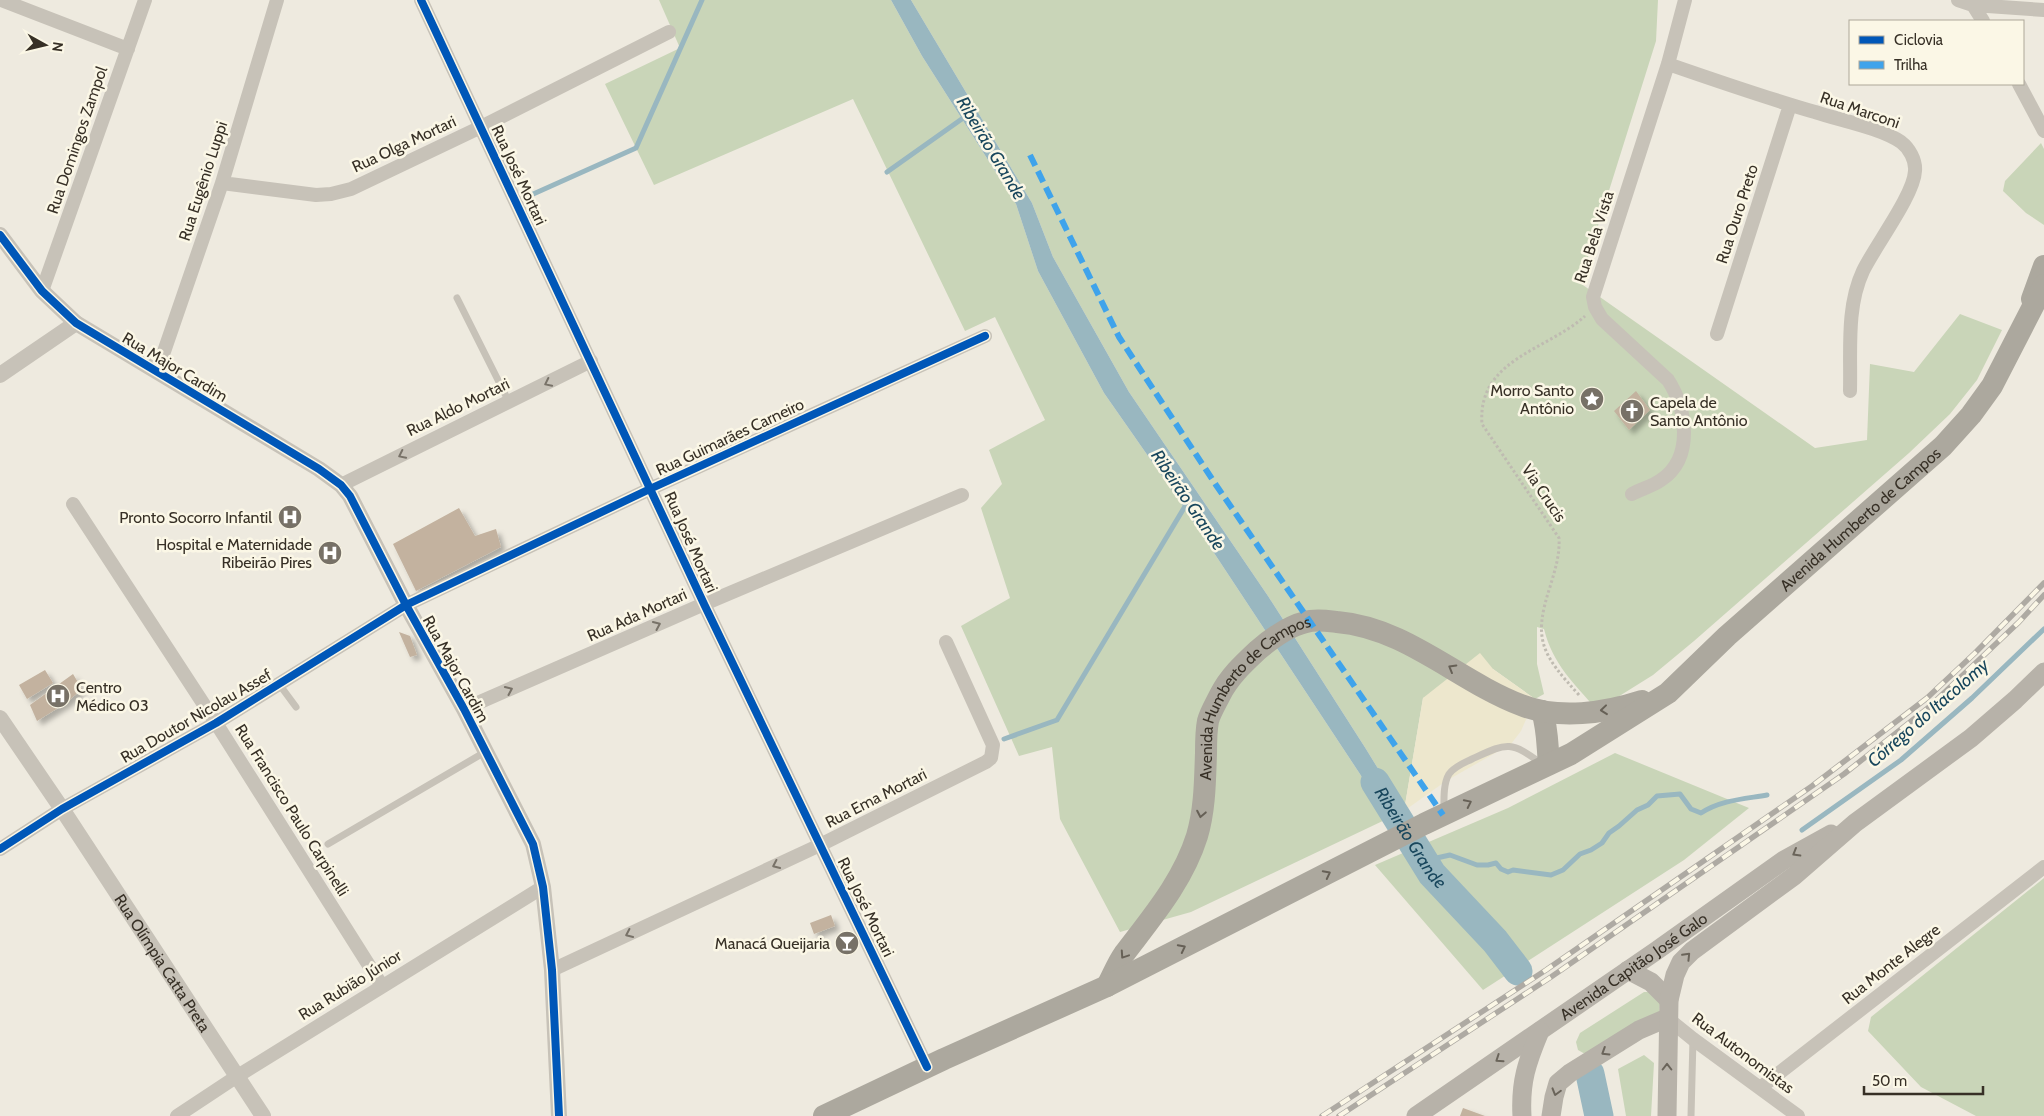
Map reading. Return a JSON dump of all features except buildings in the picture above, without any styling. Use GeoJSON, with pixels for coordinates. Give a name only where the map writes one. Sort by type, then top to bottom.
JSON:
{"type":"FeatureCollection","features":[{"type":"Feature","properties":{"kind":"highway","name":"Avenida Humberto de Campos"},"geometry":{"type":"LineString","coordinates":[[2025,324],[2044,266]]}},
{"type":"Feature","properties":{"kind":"highway","name":"Avenida Humberto de Campos"},"geometry":{"type":"LineString","coordinates":[[824,1116],[927,1067],[1107,986],[1434,819],[1570,754],[1668,693],[1727,636],[1943,446],[1971,415],[1992,386],[2044,285]]}},
{"type":"Feature","properties":{"kind":"highway","name":"Avenida Humberto de Campos"},"geometry":{"type":"LineString","coordinates":[[1107,986],[1123,956],[1179,878],[1197,836],[1204,802],[1208,720],[1220,695],[1235,672],[1264,645],[1283,631],[1307,621],[1352,623],[1386,633],[1521,705],[1542,711],[1574,714],[1618,709],[1668,693]]}},
{"type":"Feature","properties":{"kind":"highway"},"geometry":{"type":"LineString","coordinates":[[1542,711],[1548,728],[1546,765]]}},
{"type":"Feature","properties":{"kind":"main road","name":"Avenida Capitão José Galo"},"geometry":{"type":"LineString","coordinates":[[1667,1116],[1668,1009],[1675,975],[1681,962],[1692,950],[1794,876],[1855,823],[1971,738],[2044,672]]}},
{"type":"Feature","properties":{"kind":"main road","name":"Avenida Capitão José Galo"},"geometry":{"type":"LineString","coordinates":[[1416,1116],[1784,860],[1822,838],[1855,823]]}},
{"type":"Feature","properties":{"kind":"main road"},"geometry":{"type":"LineString","coordinates":[[1551,1116],[1558,1083],[1570,1073],[1639,1030],[1668,1009],[1651,982],[1628,970]]}},
{"type":"Feature","properties":{"kind":"main road"},"geometry":{"type":"LineString","coordinates":[[1639,1030],[1668,1039]]}},
{"type":"Feature","properties":{"kind":"main road"},"geometry":{"type":"LineString","coordinates":[[1522,1116],[1521,1098],[1525,1068],[1540,1031]]}},
{"type":"Feature","properties":{"kind":"street"},"geometry":{"type":"LineString","coordinates":[[1,0],[128,49]]}},
{"type":"Feature","properties":{"kind":"street","name":"Rua Domingos Zampol"},"geometry":{"type":"LineString","coordinates":[[42,291],[144,0]]}},
{"type":"Feature","properties":{"kind":"street","name":"Rua Eugênio Luppi"},"geometry":{"type":"LineString","coordinates":[[157,372],[222,183],[277,0]]}},
{"type":"Feature","properties":{"kind":"street","name":"Rua José Mortari"},"geometry":{"type":"LineString","coordinates":[[421,0],[652,488],[704,604],[927,1067]]}},
{"type":"Feature","properties":{"kind":"street","name":"Rua Bela Vista"},"geometry":{"type":"LineString","coordinates":[[1632,494],[1661,480],[1674,467],[1682,449],[1685,428],[1682,408],[1676,392],[1668,380],[1602,319],[1595,307],[1593,297],[1668,64],[1685,0]]}},
{"type":"Feature","properties":{"kind":"street"},"geometry":{"type":"LineString","coordinates":[[1958,0],[1973,5],[2038,10]]}},
{"type":"Feature","properties":{"kind":"street"},"geometry":{"type":"LineString","coordinates":[[1973,5],[1982,20]]}},
{"type":"Feature","properties":{"kind":"street"},"geometry":{"type":"LineString","coordinates":[[2020,20],[2038,10]]}},
{"type":"Feature","properties":{"kind":"street","name":"Rua Olga Mortari"},"geometry":{"type":"LineString","coordinates":[[222,183],[316,195],[331,194],[351,189],[481,127],[669,32]]}},
{"type":"Feature","properties":{"kind":"street","name":"Rua Marconi"},"geometry":{"type":"LineString","coordinates":[[1668,64],[1884,134],[1902,142],[1912,155],[1915,171],[1911,187],[1863,272],[1856,292],[1852,314],[1850,391]]}},
{"type":"Feature","properties":{"kind":"street"},"geometry":{"type":"LineString","coordinates":[[2020,85],[2044,131]]}},
{"type":"Feature","properties":{"kind":"street","name":"Rua Ouro Preto"},"geometry":{"type":"LineString","coordinates":[[1717,334],[1790,105]]}},
{"type":"Feature","properties":{"kind":"street","name":"Rua Major Cardim"},"geometry":{"type":"LineString","coordinates":[[0,235],[42,291],[76,322],[319,469],[341,485],[355,505],[406,605],[464,709],[533,844],[543,887],[552,970],[558,1116]]}},
{"type":"Feature","properties":{"kind":"street"},"geometry":{"type":"LineString","coordinates":[[0,375],[76,322]]}},
{"type":"Feature","properties":{"kind":"street","name":"Rua Guimarães Carneiro"},"geometry":{"type":"LineString","coordinates":[[406,605],[652,488],[985,336]]}},
{"type":"Feature","properties":{"kind":"street","name":"Rua Aldo Mortari"},"geometry":{"type":"LineString","coordinates":[[341,485],[591,361]]}},
{"type":"Feature","properties":{"kind":"street","name":"Rua Ada Mortari"},"geometry":{"type":"LineString","coordinates":[[464,709],[962,494]]}},
{"type":"Feature","properties":{"kind":"street","name":"Rua Francisco Paulo Carpinelli"},"geometry":{"type":"LineString","coordinates":[[73,504],[216,723],[382,986]]}},
{"type":"Feature","properties":{"kind":"street","name":"Rua Doutor Nicolau Assef"},"geometry":{"type":"LineString","coordinates":[[0,849],[62,809],[216,723],[406,605]]}},
{"type":"Feature","properties":{"kind":"street","name":"Rua Ema Mortari"},"geometry":{"type":"LineString","coordinates":[[552,970],[820,845],[991,758],[993,745],[946,642]]}},
{"type":"Feature","properties":{"kind":"street","name":"Rua Olímpia Catta Preta"},"geometry":{"type":"LineString","coordinates":[[0,718],[62,809],[263,1116]]}},
{"type":"Feature","properties":{"kind":"street","name":"Rua Monte Alegre"},"geometry":{"type":"LineString","coordinates":[[1760,1088],[2044,868]]}},
{"type":"Feature","properties":{"kind":"street","name":"Rua Rubião Júnior"},"geometry":{"type":"LineString","coordinates":[[177,1116],[236,1077],[543,887]]}},
{"type":"Feature","properties":{"kind":"street","name":"Rua Autonomistas"},"geometry":{"type":"LineString","coordinates":[[1668,1009],[1693,1039],[1798,1116]]}},
{"type":"Feature","properties":{"kind":"lane"},"geometry":{"type":"LineString","coordinates":[[458,298],[509,402]]}},
{"type":"Feature","properties":{"kind":"lane"},"geometry":{"type":"LineString","coordinates":[[279,684],[296,707]]}},
{"type":"Feature","properties":{"kind":"lane"},"geometry":{"type":"LineString","coordinates":[[1434,819],[1448,775],[1455,767],[1501,746],[1522,749],[1546,765]]}},
{"type":"Feature","properties":{"kind":"lane"},"geometry":{"type":"LineString","coordinates":[[328,844],[485,752]]}},
{"type":"Feature","properties":{"kind":"lane"},"geometry":{"type":"LineString","coordinates":[[1690,1116],[1693,1039]]}},
{"type":"Feature","properties":{"kind":"green space"},"geometry":{"type":"Polygon","coordinates":[[[659,0],[891,0],[922,56],[1016,204],[1038,271],[1104,393],[1185,509],[1389,818],[1191,912],[1120,932],[1060,819],[1052,747],[1019,756],[961,626],[1010,598],[981,508],[1002,484],[989,450],[1045,420],[995,317],[965,331],[853,99],[654,185],[605,84],[680,48],[659,0]]]}},
{"type":"Feature","properties":{"kind":"green space"},"geometry":{"type":"Polygon","coordinates":[[[911,0],[1658,0],[1656,41],[1580,283],[1815,448],[1867,440],[1870,364],[1914,372],[1960,314],[2002,330],[1977,380],[1950,414],[1909,453],[1653,675],[1597,710],[1565,673],[1553,653],[1544,629],[1537,627],[1537,664],[1544,694],[1535,699],[1493,669],[1423,698],[1404,811],[1268,596],[1129,392],[1053,257],[1032,203],[911,0]]]}},
{"type":"Feature","properties":{"kind":"green space"},"geometry":{"type":"Polygon","coordinates":[[[2041,143],[2044,149],[2044,225],[2026,213],[2003,191],[2005,181],[2041,143]]]}},
{"type":"Feature","properties":{"kind":"green space"},"geometry":{"type":"Polygon","coordinates":[[[1615,753],[1749,808],[1684,860],[1483,990],[1375,865],[1508,808],[1615,753]]]}},
{"type":"Feature","properties":{"kind":"green space"},"geometry":{"type":"Polygon","coordinates":[[[2044,878],[2044,1116],[1976,1116],[1921,1087],[1868,1031],[1871,1017],[2044,878]]]}},
{"type":"Feature","properties":{"kind":"green space"},"geometry":{"type":"Polygon","coordinates":[[[1644,992],[1654,992],[1660,1002],[1659,1014],[1585,1054],[1578,1050],[1576,1042],[1580,1033],[1644,992]]]}},
{"type":"Feature","properties":{"kind":"green space"},"geometry":{"type":"Polygon","coordinates":[[[1644,1055],[1654,1063],[1651,1116],[1626,1116],[1618,1069],[1644,1055]]]}},
{"type":"Feature","properties":{"kind":"shaded area"},"geometry":{"type":"Polygon","coordinates":[[[1480,653],[1493,669],[1535,699],[1521,731],[1511,744],[1446,781],[1404,811],[1423,698],[1480,653]]]}},
{"type":"Feature","properties":{"kind":"water"},"geometry":{"type":"Polygon","coordinates":[[[891,0],[911,0],[1032,203],[1053,257],[1129,392],[1268,596],[1404,811],[1389,818],[1185,509],[1104,393],[1038,271],[1016,204],[922,56],[891,0]]]}},
{"type":"Feature","properties":{"kind":"waterway"},"geometry":{"type":"LineString","coordinates":[[531,195],[636,148],[702,0]]}},
{"type":"Feature","properties":{"kind":"waterway"},"geometry":{"type":"LineString","coordinates":[[887,172],[966,116]]}},
{"type":"Feature","properties":{"kind":"waterway"},"geometry":{"type":"LineString","coordinates":[[1004,739],[1057,720],[1187,503]]}},
{"type":"Feature","properties":{"kind":"waterway","name":"Córrego do Itacolomy"},"geometry":{"type":"LineString","coordinates":[[1802,830],[1901,760],[1972,698],[2044,629]]}},
{"type":"Feature","properties":{"kind":"waterway","name":"Ribeirão Grande"},"geometry":{"type":"LineString","coordinates":[[1375,782],[1432,874],[1495,941],[1518,971]]}},
{"type":"Feature","properties":{"kind":"waterway"},"geometry":{"type":"LineString","coordinates":[[1421,855],[1432,859],[1450,855],[1477,865],[1496,863],[1501,869],[1508,872],[1513,870],[1551,875],[1563,870],[1580,854],[1602,843],[1609,833],[1637,810],[1648,805],[1657,796],[1680,794],[1691,809],[1701,813],[1717,805],[1767,795]]}},
{"type":"Feature","properties":{"kind":"waterway","name":"Ribeirão Grande"},"geometry":{"type":"LineString","coordinates":[[1590,1074],[1599,1116]]}},
{"type":"Feature","properties":{"kind":"railway"},"geometry":{"type":"LineString","coordinates":[[1322,1116],[1546,970],[1812,786],[1927,698],[1975,653],[2044,583]]}},
{"type":"Feature","properties":{"kind":"railway"},"geometry":{"type":"LineString","coordinates":[[1339,1116],[1551,977],[1844,774],[1928,708],[2019,622],[2044,595]]}},
{"type":"Feature","properties":{"kind":"marked path"},"geometry":{"type":"LineString","coordinates":[[1030,155],[1119,337],[1216,485],[1443,815]]}},
{"type":"Feature","properties":{"kind":"cycle path"},"geometry":{"type":"LineString","coordinates":[[421,0],[704,604],[927,1067]]}},
{"type":"Feature","properties":{"kind":"cycle path"},"geometry":{"type":"LineString","coordinates":[[0,235],[42,291],[76,323],[319,469],[341,485],[350,496],[406,605],[464,709],[533,844],[543,887],[552,970],[559,1116]]}},
{"type":"Feature","properties":{"kind":"cycle path"},"geometry":{"type":"LineString","coordinates":[[0,849],[62,809],[216,723],[406,605],[652,488],[985,336]]}},
{"type":"Feature","properties":{"kind":"place","name":"Morro Santo Antônio"},"geometry":{"type":"Point","coordinates":[1592,399]}},
{"type":"Feature","properties":{"kind":"place","name":"Capela de Santo Antônio"},"geometry":{"type":"Point","coordinates":[1632,411]}},
{"type":"Feature","properties":{"kind":"place","name":"Pronto Socorro Infantil"},"geometry":{"type":"Point","coordinates":[290,517]}},
{"type":"Feature","properties":{"kind":"place","name":"Hospital e Maternidade Ribeirão Pires"},"geometry":{"type":"Point","coordinates":[330,553]}},
{"type":"Feature","properties":{"kind":"place","name":"Centro Médico 03"},"geometry":{"type":"Point","coordinates":[58,696]}},
{"type":"Feature","properties":{"kind":"place","name":"Manacá Queijaria"},"geometry":{"type":"Point","coordinates":[847,943]}}]}
